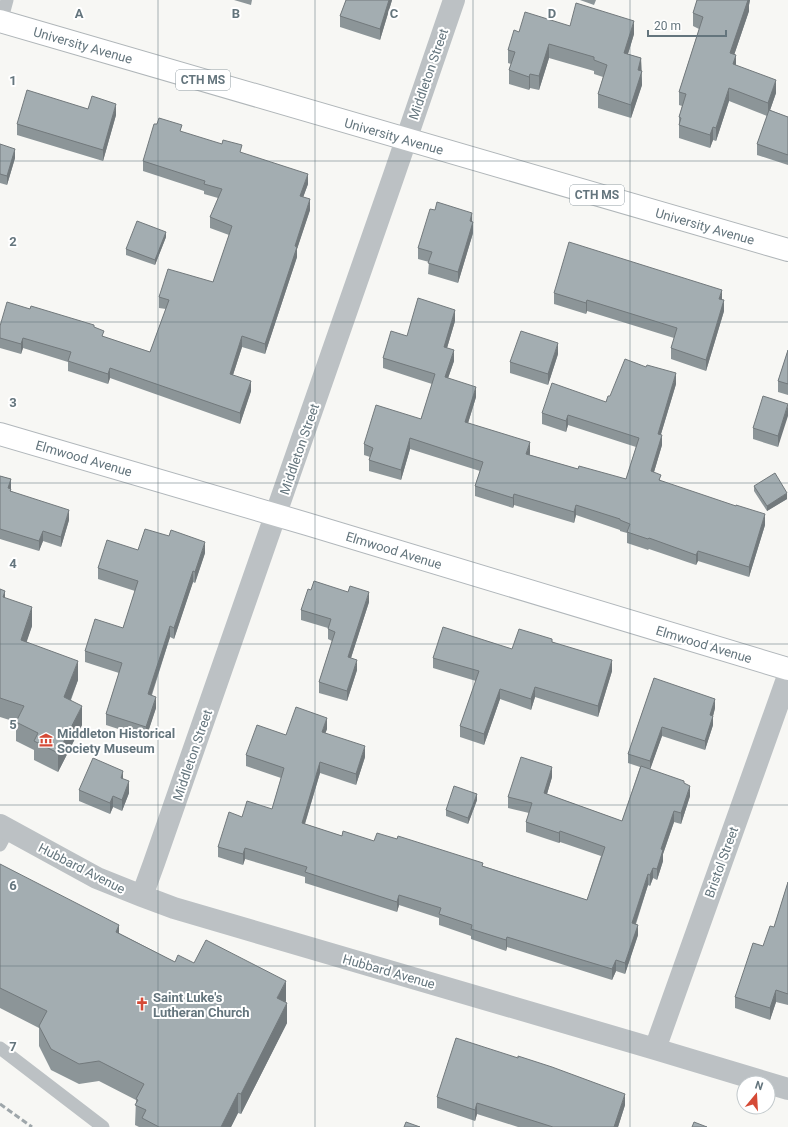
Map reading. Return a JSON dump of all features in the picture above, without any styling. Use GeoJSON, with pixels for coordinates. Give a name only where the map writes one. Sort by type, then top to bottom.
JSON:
{"type":"FeatureCollection","features":[{"type":"Feature","properties":{"kind":"main road","name":"University Avenue"},"geometry":{"type":"LineString","coordinates":[[0,21],[788,250]]}},
{"type":"Feature","properties":{"kind":"main road","name":"Elmwood Avenue"},"geometry":{"type":"LineString","coordinates":[[0,434],[276,514],[788,669]]}},
{"type":"Feature","properties":{"kind":"street","name":"Middleton Street"},"geometry":{"type":"LineString","coordinates":[[142,896],[454,0]]}},
{"type":"Feature","properties":{"kind":"street","name":"Bristol Street"},"geometry":{"type":"LineString","coordinates":[[655,1049],[788,676]]}},
{"type":"Feature","properties":{"kind":"street","name":"Hubbard Avenue"},"geometry":{"type":"LineString","coordinates":[[3,833],[97,878],[142,896],[189,912],[788,1089]]}},
{"type":"Feature","properties":{"kind":"lane"},"geometry":{"type":"LineString","coordinates":[[0,21],[7,0]]}},
{"type":"Feature","properties":{"kind":"lane"},"geometry":{"type":"LineString","coordinates":[[0,1048],[103,1127]]}},
{"type":"Feature","properties":{"kind":"building"},"geometry":{"type":"Polygon","coordinates":[[[346,0],[389,0],[380,29],[340,16],[346,0]]]}},
{"type":"Feature","properties":{"kind":"building"},"geometry":{"type":"Polygon","coordinates":[[[697,0],[748,0],[730,53],[736,55],[733,64],[776,80],[768,103],[729,88],[716,128],[713,127],[710,135],[679,125],[681,118],[679,117],[686,94],[679,92],[703,17],[693,13],[697,0]]]}},
{"type":"Feature","properties":{"kind":"building"},"geometry":{"type":"Polygon","coordinates":[[[576,3],[634,21],[624,53],[641,58],[638,70],[642,71],[631,105],[598,94],[607,65],[594,60],[594,57],[549,44],[539,76],[530,74],[529,77],[509,70],[515,52],[508,50],[514,30],[519,32],[525,12],[570,26],[576,3]]]}},
{"type":"Feature","properties":{"kind":"building"},"geometry":{"type":"Polygon","coordinates":[[[27,90],[88,109],[92,96],[116,104],[103,150],[17,124],[27,90]]]}},
{"type":"Feature","properties":{"kind":"building"},"geometry":{"type":"Polygon","coordinates":[[[769,110],[788,117],[788,155],[757,144],[769,110]]]}},
{"type":"Feature","properties":{"kind":"building"},"geometry":{"type":"Polygon","coordinates":[[[159,118],[182,125],[180,131],[222,144],[223,140],[242,145],[240,152],[308,174],[300,196],[310,199],[295,246],[297,247],[265,344],[242,336],[230,374],[251,381],[240,413],[110,368],[108,374],[68,361],[71,352],[23,338],[21,344],[0,338],[0,326],[7,302],[30,309],[31,306],[94,325],[94,327],[104,331],[102,336],[150,352],[169,300],[159,297],[168,269],[213,282],[232,226],[210,217],[222,189],[204,184],[205,181],[143,161],[154,124],[157,124],[159,118]]]}},
{"type":"Feature","properties":{"kind":"building"},"geometry":{"type":"Polygon","coordinates":[[[0,144],[15,149],[7,176],[0,174],[0,144]]]}},
{"type":"Feature","properties":{"kind":"building"},"geometry":{"type":"Polygon","coordinates":[[[437,202],[472,213],[470,221],[473,222],[458,272],[428,263],[432,252],[418,248],[430,209],[435,210],[437,202]]]}},
{"type":"Feature","properties":{"kind":"building"},"geometry":{"type":"Polygon","coordinates":[[[137,221],[166,232],[155,260],[126,249],[137,221]]]}},
{"type":"Feature","properties":{"kind":"building"},"geometry":{"type":"Polygon","coordinates":[[[569,242],[722,290],[719,299],[724,300],[706,360],[671,348],[677,328],[587,300],[586,303],[554,293],[569,242]]]}},
{"type":"Feature","properties":{"kind":"building"},"geometry":{"type":"Polygon","coordinates":[[[418,298],[455,310],[444,347],[454,350],[445,377],[476,387],[465,422],[530,442],[526,454],[578,469],[579,466],[626,479],[639,438],[568,415],[566,421],[542,413],[552,383],[606,402],[608,396],[610,396],[625,359],[646,367],[647,365],[676,373],[658,434],[662,435],[651,471],[661,475],[659,480],[736,506],[765,514],[749,567],[698,551],[696,555],[649,538],[648,539],[627,532],[630,524],[620,519],[576,505],[574,512],[514,494],[513,498],[475,486],[483,462],[410,438],[401,470],[369,460],[373,448],[364,444],[376,405],[421,419],[435,374],[383,358],[391,331],[407,336],[418,298]]]}},
{"type":"Feature","properties":{"kind":"building"},"geometry":{"type":"Polygon","coordinates":[[[521,331],[558,343],[548,374],[510,362],[521,331]]]}},
{"type":"Feature","properties":{"kind":"building"},"geometry":{"type":"Polygon","coordinates":[[[788,350],[788,384],[778,381],[788,350]]]}},
{"type":"Feature","properties":{"kind":"building"},"geometry":{"type":"Polygon","coordinates":[[[763,396],[788,404],[778,436],[753,428],[763,396]]]}},
{"type":"Feature","properties":{"kind":"building"},"geometry":{"type":"Polygon","coordinates":[[[775,473],[787,493],[767,506],[754,486],[775,473]]]}},
{"type":"Feature","properties":{"kind":"building"},"geometry":{"type":"Polygon","coordinates":[[[0,476],[11,479],[8,488],[11,489],[10,491],[69,510],[61,537],[43,531],[39,541],[0,529],[0,476]]]}},
{"type":"Feature","properties":{"kind":"building"},"geometry":{"type":"Polygon","coordinates":[[[145,529],[169,536],[171,530],[205,542],[195,572],[193,571],[174,628],[170,626],[148,694],[156,697],[146,727],[106,714],[122,663],[85,651],[95,619],[123,628],[138,581],[98,568],[107,540],[138,550],[145,529]]]}},
{"type":"Feature","properties":{"kind":"building"},"geometry":{"type":"Polygon","coordinates":[[[314,581],[348,592],[350,586],[369,592],[348,657],[357,660],[347,691],[319,682],[335,632],[328,629],[331,619],[301,610],[308,589],[311,590],[314,581]]]}},
{"type":"Feature","properties":{"kind":"building"},"geometry":{"type":"Polygon","coordinates":[[[0,589],[5,591],[3,597],[32,607],[21,640],[78,661],[64,697],[82,706],[58,753],[34,741],[38,733],[16,722],[24,706],[0,698],[0,589]]]}},
{"type":"Feature","properties":{"kind":"building"},"geometry":{"type":"Polygon","coordinates":[[[443,627],[512,649],[519,629],[552,639],[552,642],[612,660],[598,706],[535,687],[531,699],[500,689],[484,734],[460,726],[479,671],[433,658],[443,627]]]}},
{"type":"Feature","properties":{"kind":"building"},"geometry":{"type":"Polygon","coordinates":[[[654,678],[715,699],[710,715],[713,716],[705,741],[662,727],[650,761],[628,754],[654,678]]]}},
{"type":"Feature","properties":{"kind":"building"},"geometry":{"type":"Polygon","coordinates":[[[296,707],[327,718],[322,732],[365,746],[356,774],[320,762],[302,823],[342,836],[343,831],[374,841],[377,833],[397,839],[398,836],[483,863],[482,866],[587,900],[605,847],[560,831],[559,833],[526,822],[532,803],[508,797],[521,757],[552,767],[544,793],[622,821],[641,766],[684,781],[684,783],[690,786],[681,813],[674,811],[661,849],[663,850],[657,869],[653,868],[650,875],[648,874],[632,923],[638,925],[625,963],[616,960],[612,969],[507,937],[506,940],[471,929],[472,925],[439,914],[441,908],[399,895],[397,902],[305,872],[307,867],[245,848],[243,854],[218,847],[229,812],[242,817],[247,801],[272,809],[284,768],[246,755],[257,725],[286,735],[296,707]]]}},
{"type":"Feature","properties":{"kind":"building"},"geometry":{"type":"Polygon","coordinates":[[[93,758],[123,771],[121,778],[129,781],[122,800],[113,796],[110,803],[79,790],[93,758]]]}},
{"type":"Feature","properties":{"kind":"building"},"geometry":{"type":"Polygon","coordinates":[[[454,786],[477,794],[468,818],[446,810],[454,786]]]}},
{"type":"Feature","properties":{"kind":"building","name":"Saint Luke's Lutheran Church"},"geometry":{"type":"Polygon","coordinates":[[[0,864],[119,925],[116,932],[175,962],[178,955],[194,963],[206,940],[286,981],[277,998],[287,1003],[241,1094],[238,1093],[221,1127],[159,1127],[142,1118],[146,1110],[135,1105],[138,1100],[136,1099],[144,1084],[99,1061],[79,1064],[51,1049],[39,1026],[47,1011],[0,988],[0,864]]]}},
{"type":"Feature","properties":{"kind":"building"},"geometry":{"type":"Polygon","coordinates":[[[788,882],[788,994],[776,990],[770,1008],[735,997],[753,943],[763,946],[770,926],[774,927],[788,882]]]}},
{"type":"Feature","properties":{"kind":"building"},"geometry":{"type":"Polygon","coordinates":[[[456,1038],[518,1058],[518,1056],[552,1067],[625,1094],[614,1127],[553,1127],[477,1103],[475,1110],[437,1097],[456,1038]]]}},
{"type":"Feature","properties":{"kind":"building"},"geometry":{"type":"Polygon","coordinates":[[[406,1122],[420,1127],[404,1127],[406,1122]]]}},
{"type":"Feature","properties":{"kind":"building"},"geometry":{"type":"Polygon","coordinates":[[[694,1122],[707,1127],[692,1127],[694,1122]]]}},
{"type":"Feature","properties":{"kind":"railway"},"geometry":{"type":"LineString","coordinates":[[0,1104],[32,1127]]}},
{"type":"Feature","properties":{"kind":"place","name":"Middleton Historical Society Museum"},"geometry":{"type":"Point","coordinates":[46,740]}},
{"type":"Feature","properties":{"kind":"place","name":"Saint Luke's Lutheran Church"},"geometry":{"type":"Point","coordinates":[142,1004]}}]}
